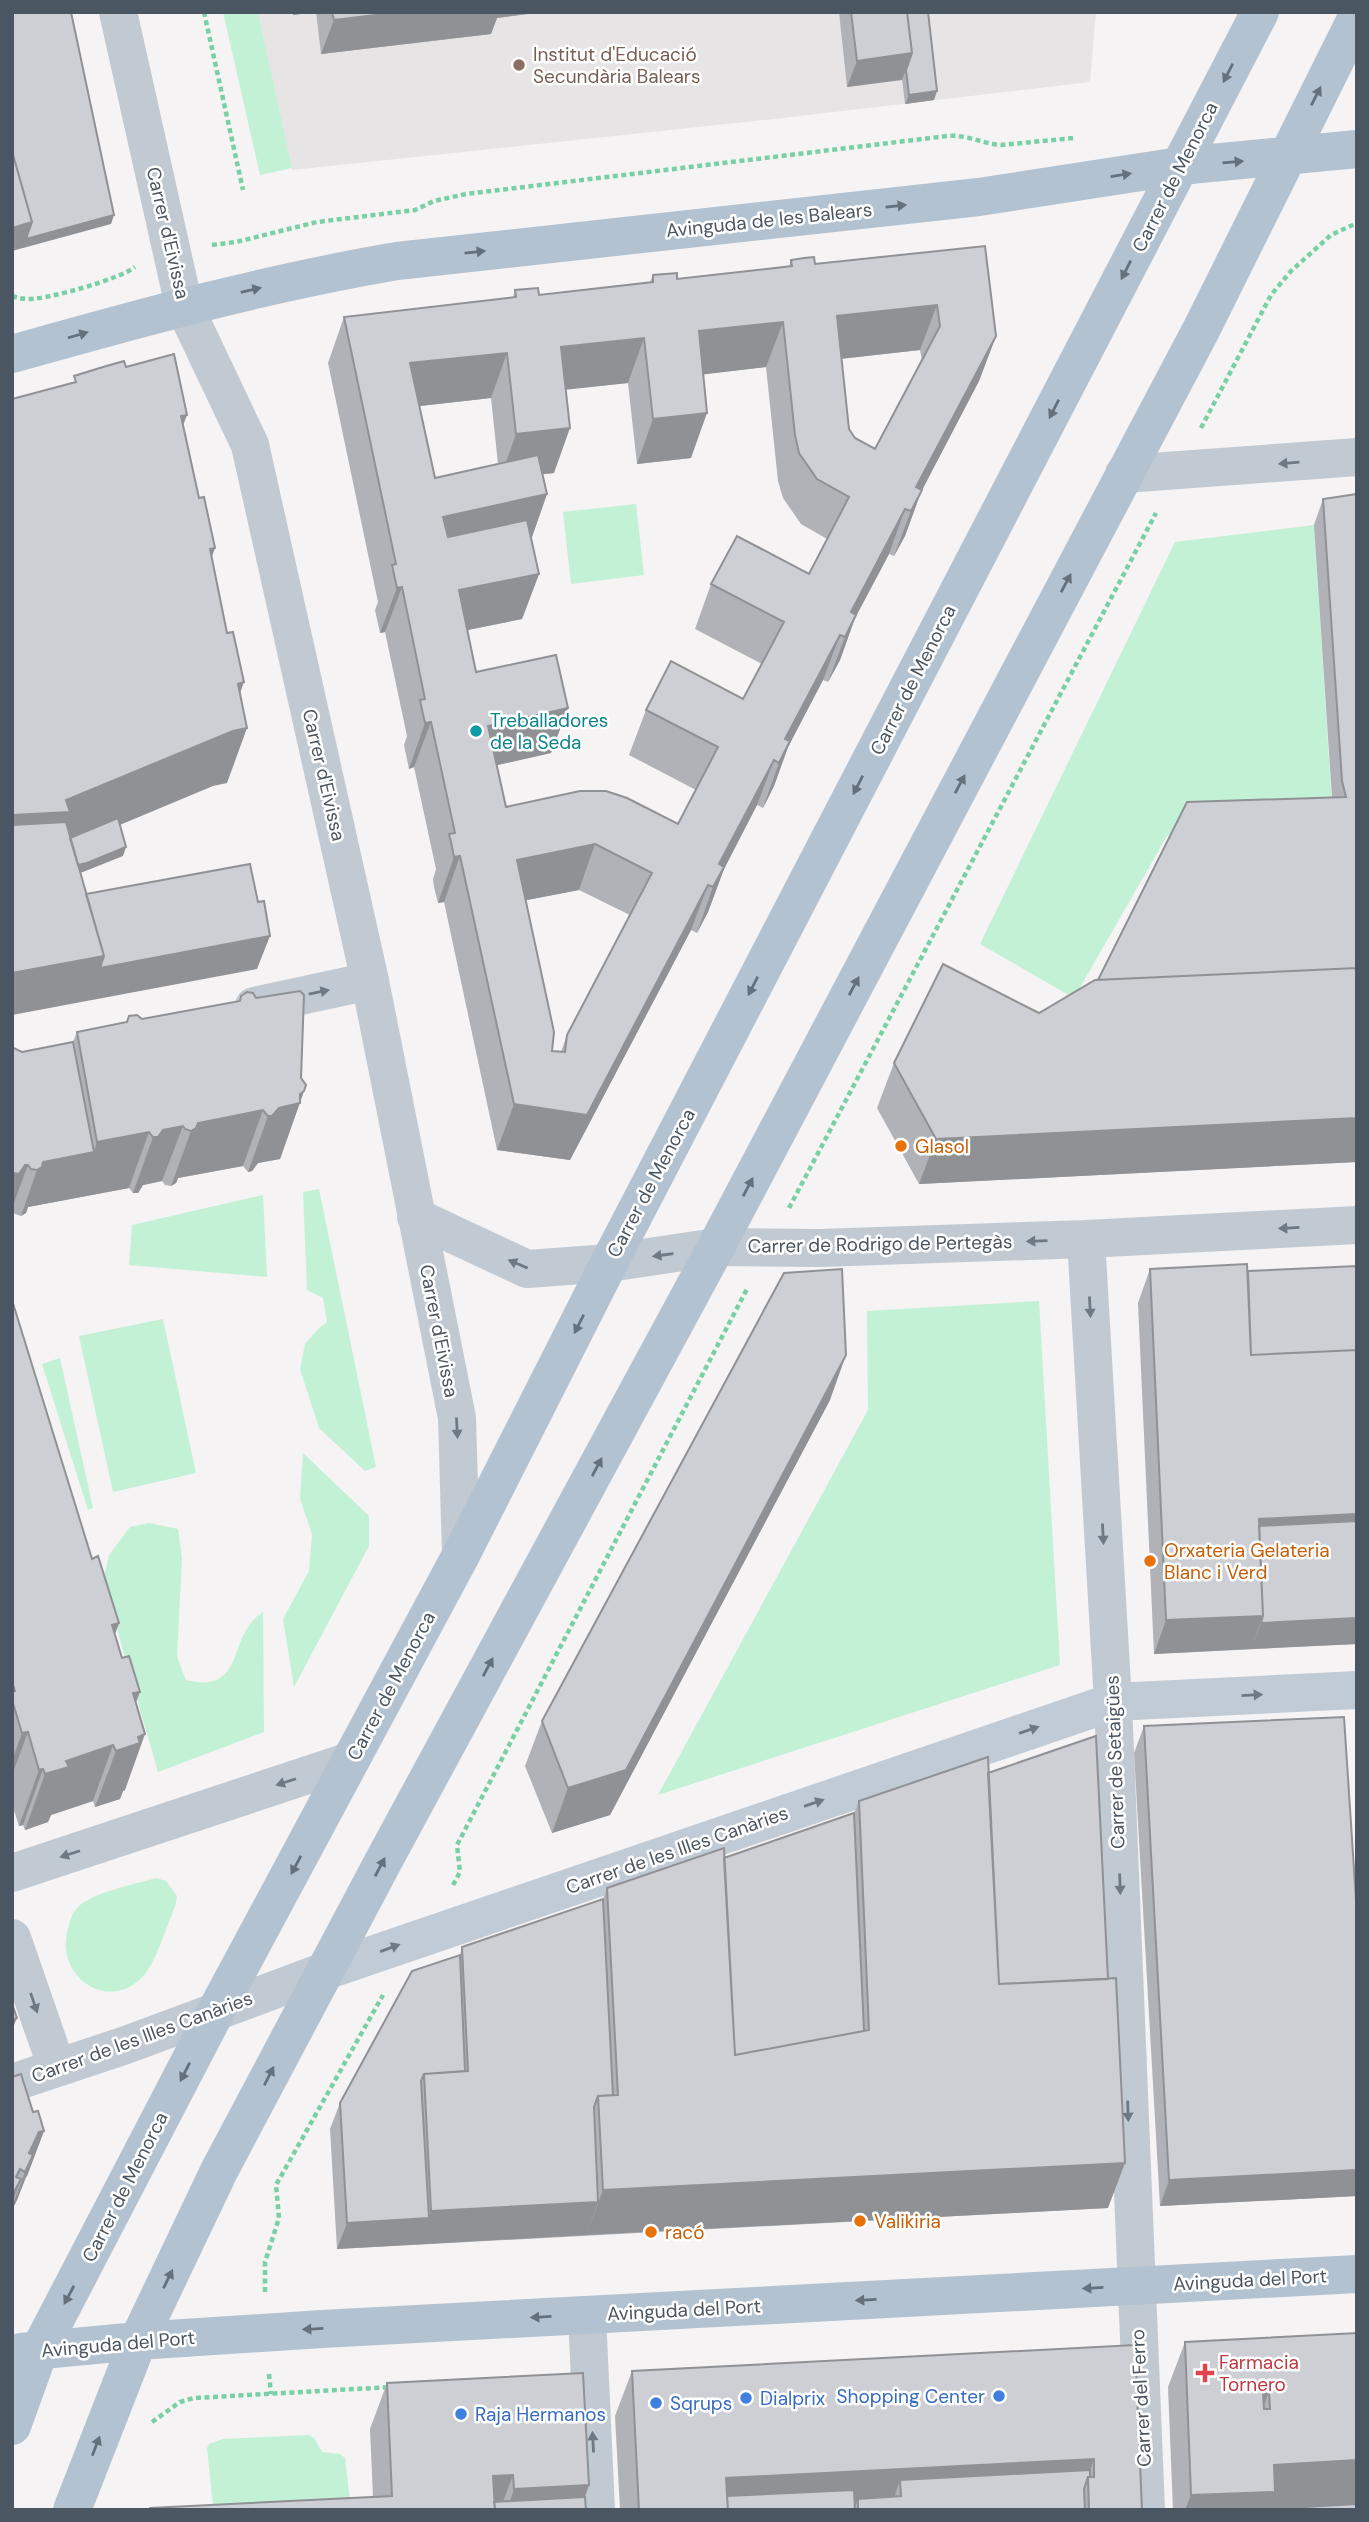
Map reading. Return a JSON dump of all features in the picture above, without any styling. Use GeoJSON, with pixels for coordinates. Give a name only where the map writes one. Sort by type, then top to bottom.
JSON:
{"type":"FeatureCollection","features":[{"type":"Feature","properties":{"kind":"main road","name":"Carrer de Menorca"},"geometry":{"type":"LineString","coordinates":[[12,2426],[26,2352],[216,2011],[461,1555],[609,1263],[1260,12]]}},
{"type":"Feature","properties":{"kind":"main road"},"geometry":{"type":"LineString","coordinates":[[72,2510],[138,2341],[219,2171],[716,1247],[1200,330],[1357,17]]}},
{"type":"Feature","properties":{"kind":"main road","name":"Avinguda de les Balears"},"geometry":{"type":"LineString","coordinates":[[12,354],[184,306],[317,275],[397,261],[979,197],[1180,166],[1357,149]]}},
{"type":"Feature","properties":{"kind":"main road","name":"Avinguda del Port"},"geometry":{"type":"LineString","coordinates":[[26,2352],[138,2341],[1357,2274]]}},
{"type":"Feature","properties":{"kind":"street","name":"Carrer d'Eivissa"},"geometry":{"type":"LineString","coordinates":[[118,12],[184,306],[250,446],[370,981],[457,1418],[461,1555]]}},
{"type":"Feature","properties":{"kind":"street"},"geometry":{"type":"LineString","coordinates":[[1124,474],[1357,457]]}},
{"type":"Feature","properties":{"kind":"street"},"geometry":{"type":"LineString","coordinates":[[224,1013],[370,981]]}},
{"type":"Feature","properties":{"kind":"street","name":"Carrer de Rodrigo de Pertegàs"},"geometry":{"type":"LineString","coordinates":[[416,1217],[527,1269],[609,1263],[716,1247],[820,1248],[1086,1239],[1357,1224]]}},
{"type":"Feature","properties":{"kind":"street","name":"Carrer de Setaigües"},"geometry":{"type":"LineString","coordinates":[[1086,1239],[1113,1702],[1135,2286]]}},
{"type":"Feature","properties":{"kind":"street","name":"Carrer de les Illes Canàries"},"geometry":{"type":"LineString","coordinates":[[12,2083],[126,2045],[326,1971],[1113,1702],[1357,1690]]}},
{"type":"Feature","properties":{"kind":"street"},"geometry":{"type":"LineString","coordinates":[[12,1873],[351,1761]]}},
{"type":"Feature","properties":{"kind":"street"},"geometry":{"type":"LineString","coordinates":[[12,1938],[57,2068]]}},
{"type":"Feature","properties":{"kind":"street","name":"Carrer del Ferro"},"geometry":{"type":"LineString","coordinates":[[1135,2286],[1146,2510]]}},
{"type":"Feature","properties":{"kind":"street"},"geometry":{"type":"LineString","coordinates":[[587,2315],[596,2510]]}},
{"type":"Feature","properties":{"kind":"path"},"geometry":{"type":"LineString","coordinates":[[204,12],[243,190]]}},
{"type":"Feature","properties":{"kind":"path"},"geometry":{"type":"LineString","coordinates":[[12,296],[26,300],[35,299],[99,282],[123,275],[147,258],[172,250],[236,242],[317,222],[415,210],[434,201],[480,192],[947,136],[965,136],[1001,145],[1076,138]]}},
{"type":"Feature","properties":{"kind":"path"},"geometry":{"type":"LineString","coordinates":[[1201,428],[1271,295],[1290,271],[1331,235],[1357,223]]}},
{"type":"Feature","properties":{"kind":"path"},"geometry":{"type":"LineString","coordinates":[[792,1202],[1157,512]]}},
{"type":"Feature","properties":{"kind":"path"},"geometry":{"type":"LineString","coordinates":[[460,1872],[457,1845],[754,1276]]}},
{"type":"Feature","properties":{"kind":"path"},"geometry":{"type":"LineString","coordinates":[[265,2262],[279,2218],[276,2185],[384,1992]]}},
{"type":"Feature","properties":{"kind":"path"},"geometry":{"type":"LineString","coordinates":[[269,2376],[271,2394]]}},
{"type":"Feature","properties":{"kind":"path"},"geometry":{"type":"LineString","coordinates":[[144,2429],[167,2410],[187,2400],[391,2387]]}},
{"type":"Feature","properties":{"kind":"shaded area","name":"Institut d'Educació Secundària Balears"},"geometry":{"type":"Polygon","coordinates":[[[258,12],[1096,12],[1090,82],[774,119],[292,170],[258,12]]]}},
{"type":"Feature","properties":{"kind":"green space"},"geometry":{"type":"Polygon","coordinates":[[[223,12],[258,12],[292,168],[260,175],[223,12]]]}},
{"type":"Feature","properties":{"kind":"green space"},"geometry":{"type":"Polygon","coordinates":[[[636,504],[644,575],[571,584],[563,512],[636,504]]]}},
{"type":"Feature","properties":{"kind":"green space"},"geometry":{"type":"Polygon","coordinates":[[[1314,525],[1332,807],[1189,820],[1167,836],[1074,998],[980,944],[1175,542],[1314,525]]]}},
{"type":"Feature","properties":{"kind":"green space"},"geometry":{"type":"Polygon","coordinates":[[[319,1189],[376,1467],[365,1471],[319,1428],[300,1369],[305,1344],[327,1322],[323,1298],[307,1290],[303,1192],[319,1189]]]}},
{"type":"Feature","properties":{"kind":"green space"},"geometry":{"type":"Polygon","coordinates":[[[263,1195],[267,1277],[129,1265],[132,1225],[263,1195]]]}},
{"type":"Feature","properties":{"kind":"green space"},"geometry":{"type":"Polygon","coordinates":[[[1039,1301],[1060,1665],[658,1795],[868,1410],[867,1311],[1039,1301]]]}},
{"type":"Feature","properties":{"kind":"green space"},"geometry":{"type":"Polygon","coordinates":[[[163,1319],[196,1473],[113,1492],[79,1336],[163,1319]]]}},
{"type":"Feature","properties":{"kind":"green space"},"geometry":{"type":"Polygon","coordinates":[[[60,1358],[93,1508],[88,1510],[42,1364],[60,1358]]]}},
{"type":"Feature","properties":{"kind":"green space"},"geometry":{"type":"Polygon","coordinates":[[[303,1453],[369,1516],[369,1546],[294,1687],[283,1619],[309,1571],[312,1534],[300,1499],[303,1453]]]}},
{"type":"Feature","properties":{"kind":"green space"},"geometry":{"type":"Polygon","coordinates":[[[149,1523],[178,1529],[182,1558],[177,1657],[186,1680],[205,1682],[219,1679],[234,1660],[244,1634],[263,1612],[264,1732],[158,1772],[103,1581],[109,1555],[130,1527],[149,1523]]]}},
{"type":"Feature","properties":{"kind":"green space"},"geometry":{"type":"Polygon","coordinates":[[[156,1878],[166,1881],[177,1896],[153,1961],[144,1975],[131,1986],[117,1991],[103,1991],[90,1986],[70,1965],[66,1950],[67,1933],[75,1910],[102,1893],[156,1878]]]}},
{"type":"Feature","properties":{"kind":"green space"},"geometry":{"type":"Polygon","coordinates":[[[309,2435],[314,2438],[322,2452],[340,2454],[345,2458],[350,2501],[345,2510],[213,2506],[207,2448],[209,2444],[223,2439],[309,2435]]]}},
{"type":"Feature","properties":{"kind":"building"},"geometry":{"type":"Polygon","coordinates":[[[12,12],[71,12],[114,215],[26,239],[32,222],[12,151],[12,12]]]}},
{"type":"Feature","properties":{"kind":"building"},"geometry":{"type":"Polygon","coordinates":[[[332,12],[400,12],[334,20],[332,12]]]}},
{"type":"Feature","properties":{"kind":"building"},"geometry":{"type":"Polygon","coordinates":[[[851,12],[907,12],[912,53],[857,61],[851,12]]]}},
{"type":"Feature","properties":{"kind":"building"},"geometry":{"type":"Polygon","coordinates":[[[907,12],[928,12],[937,91],[909,95],[906,70],[912,53],[907,12]]]}},
{"type":"Feature","properties":{"kind":"building"},"geometry":{"type":"Polygon","coordinates":[[[12,151],[32,222],[12,228],[12,151]]]}},
{"type":"Feature","properties":{"kind":"building"},"geometry":{"type":"Polygon","coordinates":[[[985,246],[996,336],[916,487],[922,490],[911,511],[905,509],[851,612],[856,615],[845,637],[840,635],[785,739],[790,741],[779,763],[774,760],[719,864],[724,867],[713,887],[708,885],[587,1115],[514,1104],[460,856],[454,857],[449,834],[455,833],[431,722],[425,723],[421,705],[420,700],[425,699],[402,587],[397,588],[392,565],[396,564],[344,317],[516,297],[515,290],[538,288],[539,295],[653,282],[653,275],[677,273],[677,279],[792,266],[791,260],[814,257],[815,264],[985,246]],[[937,305],[837,316],[849,429],[855,438],[875,449],[940,326],[937,305]],[[783,322],[699,331],[707,413],[653,419],[644,338],[561,347],[570,428],[516,434],[507,353],[410,363],[435,478],[538,455],[547,494],[443,517],[448,537],[527,520],[539,574],[459,590],[476,672],[556,655],[568,708],[488,726],[506,807],[580,791],[606,791],[627,798],[678,824],[718,747],[646,710],[671,661],[743,699],[784,622],[711,584],[737,536],[809,574],[849,497],[817,479],[799,453],[783,322]],[[595,844],[517,860],[554,1032],[552,1051],[565,1052],[567,1035],[652,873],[595,844]]]}},
{"type":"Feature","properties":{"kind":"building"},"geometry":{"type":"Polygon","coordinates":[[[174,354],[187,415],[181,416],[199,498],[204,497],[215,548],[210,549],[227,633],[233,632],[244,682],[238,684],[247,728],[233,731],[66,800],[70,812],[12,815],[12,399],[76,382],[74,376],[124,361],[126,367],[174,354]]]}},
{"type":"Feature","properties":{"kind":"building"},"geometry":{"type":"Polygon","coordinates":[[[1357,494],[1357,968],[1098,980],[1187,802],[1346,797],[1342,781],[1323,499],[1357,494]]]}},
{"type":"Feature","properties":{"kind":"building"},"geometry":{"type":"Polygon","coordinates":[[[118,818],[126,847],[78,865],[70,838],[118,818]]]}},
{"type":"Feature","properties":{"kind":"building"},"geometry":{"type":"Polygon","coordinates":[[[66,822],[104,956],[12,973],[12,825],[66,822]]]}},
{"type":"Feature","properties":{"kind":"building"},"geometry":{"type":"Polygon","coordinates":[[[250,864],[258,902],[264,901],[270,936],[100,968],[104,956],[86,894],[250,864]]]}},
{"type":"Feature","properties":{"kind":"building"},"geometry":{"type":"Polygon","coordinates":[[[943,964],[1039,1013],[1095,980],[1357,968],[1357,1118],[936,1139],[894,1063],[943,964]]]}},
{"type":"Feature","properties":{"kind":"building"},"geometry":{"type":"Polygon","coordinates":[[[300,991],[304,995],[301,1078],[306,1085],[300,1094],[300,1103],[279,1108],[272,1116],[268,1116],[263,1110],[198,1123],[191,1131],[183,1126],[163,1130],[158,1137],[153,1137],[149,1132],[97,1142],[77,1032],[127,1022],[129,1016],[137,1015],[142,1019],[240,1001],[241,996],[247,992],[253,993],[256,998],[300,991]]]}},
{"type":"Feature","properties":{"kind":"building"},"geometry":{"type":"Polygon","coordinates":[[[73,1042],[94,1152],[43,1162],[42,1167],[37,1170],[25,1165],[19,1174],[14,1173],[12,1049],[22,1052],[73,1042]]]}},
{"type":"Feature","properties":{"kind":"building"},"geometry":{"type":"Polygon","coordinates":[[[1247,1264],[1251,1355],[1357,1350],[1357,1514],[1259,1519],[1263,1616],[1166,1620],[1150,1269],[1247,1264]]]}},
{"type":"Feature","properties":{"kind":"building"},"geometry":{"type":"Polygon","coordinates":[[[1357,1266],[1357,1350],[1251,1355],[1248,1271],[1357,1266]]]}},
{"type":"Feature","properties":{"kind":"building"},"geometry":{"type":"Polygon","coordinates":[[[842,1269],[846,1355],[626,1770],[568,1788],[542,1721],[784,1273],[842,1269]]]}},
{"type":"Feature","properties":{"kind":"building"},"geometry":{"type":"Polygon","coordinates":[[[12,1300],[92,1559],[98,1556],[119,1623],[112,1625],[122,1658],[129,1656],[140,1692],[133,1693],[145,1734],[138,1737],[140,1743],[116,1751],[113,1745],[66,1761],[69,1767],[45,1774],[43,1769],[39,1770],[28,1732],[22,1733],[12,1700],[12,1691],[15,1691],[12,1682],[12,1300]]]}},
{"type":"Feature","properties":{"kind":"building"},"geometry":{"type":"Polygon","coordinates":[[[1357,1521],[1357,1618],[1261,1623],[1263,1616],[1259,1526],[1357,1521]]]}},
{"type":"Feature","properties":{"kind":"building"},"geometry":{"type":"Polygon","coordinates":[[[1344,1717],[1357,1915],[1357,2170],[1169,2180],[1144,1726],[1344,1717]]]}},
{"type":"Feature","properties":{"kind":"building"},"geometry":{"type":"Polygon","coordinates":[[[1096,1736],[1108,1979],[999,1984],[988,1773],[1096,1736]]]}},
{"type":"Feature","properties":{"kind":"building"},"geometry":{"type":"Polygon","coordinates":[[[988,1757],[999,1984],[1116,1978],[1125,2163],[603,2190],[598,2096],[618,2095],[607,1888],[724,1848],[735,2055],[869,2030],[859,1801],[988,1757]]]}},
{"type":"Feature","properties":{"kind":"building"},"geometry":{"type":"Polygon","coordinates":[[[854,1813],[864,2031],[735,2055],[724,1858],[854,1813]]]}},
{"type":"Feature","properties":{"kind":"building"},"geometry":{"type":"Polygon","coordinates":[[[603,1899],[613,2095],[598,2096],[594,2107],[598,2202],[431,2211],[424,2074],[468,2071],[462,1947],[603,1899]]]}},
{"type":"Feature","properties":{"kind":"building"},"geometry":{"type":"Polygon","coordinates":[[[460,1955],[465,2071],[424,2074],[421,2081],[429,2218],[347,2223],[340,2103],[412,1971],[460,1955]]]}},
{"type":"Feature","properties":{"kind":"building"},"geometry":{"type":"Polygon","coordinates":[[[12,2004],[17,2018],[12,2020],[12,2004]]]}},
{"type":"Feature","properties":{"kind":"building"},"geometry":{"type":"Polygon","coordinates":[[[21,2074],[33,2112],[38,2111],[44,2131],[39,2132],[29,2153],[33,2155],[25,2172],[20,2169],[16,2177],[21,2179],[12,2196],[12,2077],[21,2074]]]}},
{"type":"Feature","properties":{"kind":"building"},"geometry":{"type":"Polygon","coordinates":[[[1357,2333],[1357,2460],[1274,2465],[1275,2492],[1191,2495],[1185,2342],[1357,2333]],[[1269,2391],[1263,2392],[1264,2409],[1270,2409],[1269,2391]]]}},
{"type":"Feature","properties":{"kind":"building"},"geometry":{"type":"Polygon","coordinates":[[[1135,2345],[1142,2510],[1089,2510],[1088,2477],[1094,2477],[1094,2459],[726,2478],[728,2510],[639,2510],[632,2371],[1135,2345]]]}},
{"type":"Feature","properties":{"kind":"building"},"geometry":{"type":"Polygon","coordinates":[[[583,2373],[589,2485],[514,2489],[513,2475],[493,2476],[495,2510],[149,2510],[392,2496],[387,2383],[583,2373]]]}},
{"type":"Feature","properties":{"kind":"building"},"geometry":{"type":"Polygon","coordinates":[[[1090,2470],[1090,2477],[1084,2489],[1085,2510],[858,2510],[858,2499],[901,2496],[900,2480],[1090,2470]]]}},
{"type":"Feature","properties":{"kind":"building"},"geometry":{"type":"Polygon","coordinates":[[[854,2490],[855,2510],[728,2510],[727,2496],[854,2490]]]}},
{"type":"Feature","properties":{"kind":"building"},"geometry":{"type":"Polygon","coordinates":[[[585,2497],[586,2510],[495,2510],[494,2502],[585,2497]]]}},
{"type":"Feature","properties":{"kind":"building"},"geometry":{"type":"Polygon","coordinates":[[[1357,2504],[1357,2510],[1253,2510],[1357,2504]]]}},
{"type":"Feature","properties":{"kind":"place","name":"Institut d'Educació Secundària Balears"},"geometry":{"type":"Point","coordinates":[519,65]}},
{"type":"Feature","properties":{"kind":"place","name":"Treballadores de la Seda"},"geometry":{"type":"Point","coordinates":[476,731]}},
{"type":"Feature","properties":{"kind":"place","name":"Glasol"},"geometry":{"type":"Point","coordinates":[901,1146]}},
{"type":"Feature","properties":{"kind":"place","name":"Orxateria Gelateria Blanc i Verd"},"geometry":{"type":"Point","coordinates":[1150,1561]}},
{"type":"Feature","properties":{"kind":"place","name":"Valikiria"},"geometry":{"type":"Point","coordinates":[860,2221]}},
{"type":"Feature","properties":{"kind":"place","name":"racó"},"geometry":{"type":"Point","coordinates":[651,2232]}},
{"type":"Feature","properties":{"kind":"place","name":"Farmacia Tornero"},"geometry":{"type":"Point","coordinates":[1205,2373]}},
{"type":"Feature","properties":{"kind":"place","name":"Shopping Center"},"geometry":{"type":"Point","coordinates":[999,2396]}},
{"type":"Feature","properties":{"kind":"place","name":"Dialprix"},"geometry":{"type":"Point","coordinates":[746,2398]}},
{"type":"Feature","properties":{"kind":"place","name":"Sqrups"},"geometry":{"type":"Point","coordinates":[656,2403]}},
{"type":"Feature","properties":{"kind":"place","name":"Raja Hermanos"},"geometry":{"type":"Point","coordinates":[461,2414]}}]}
